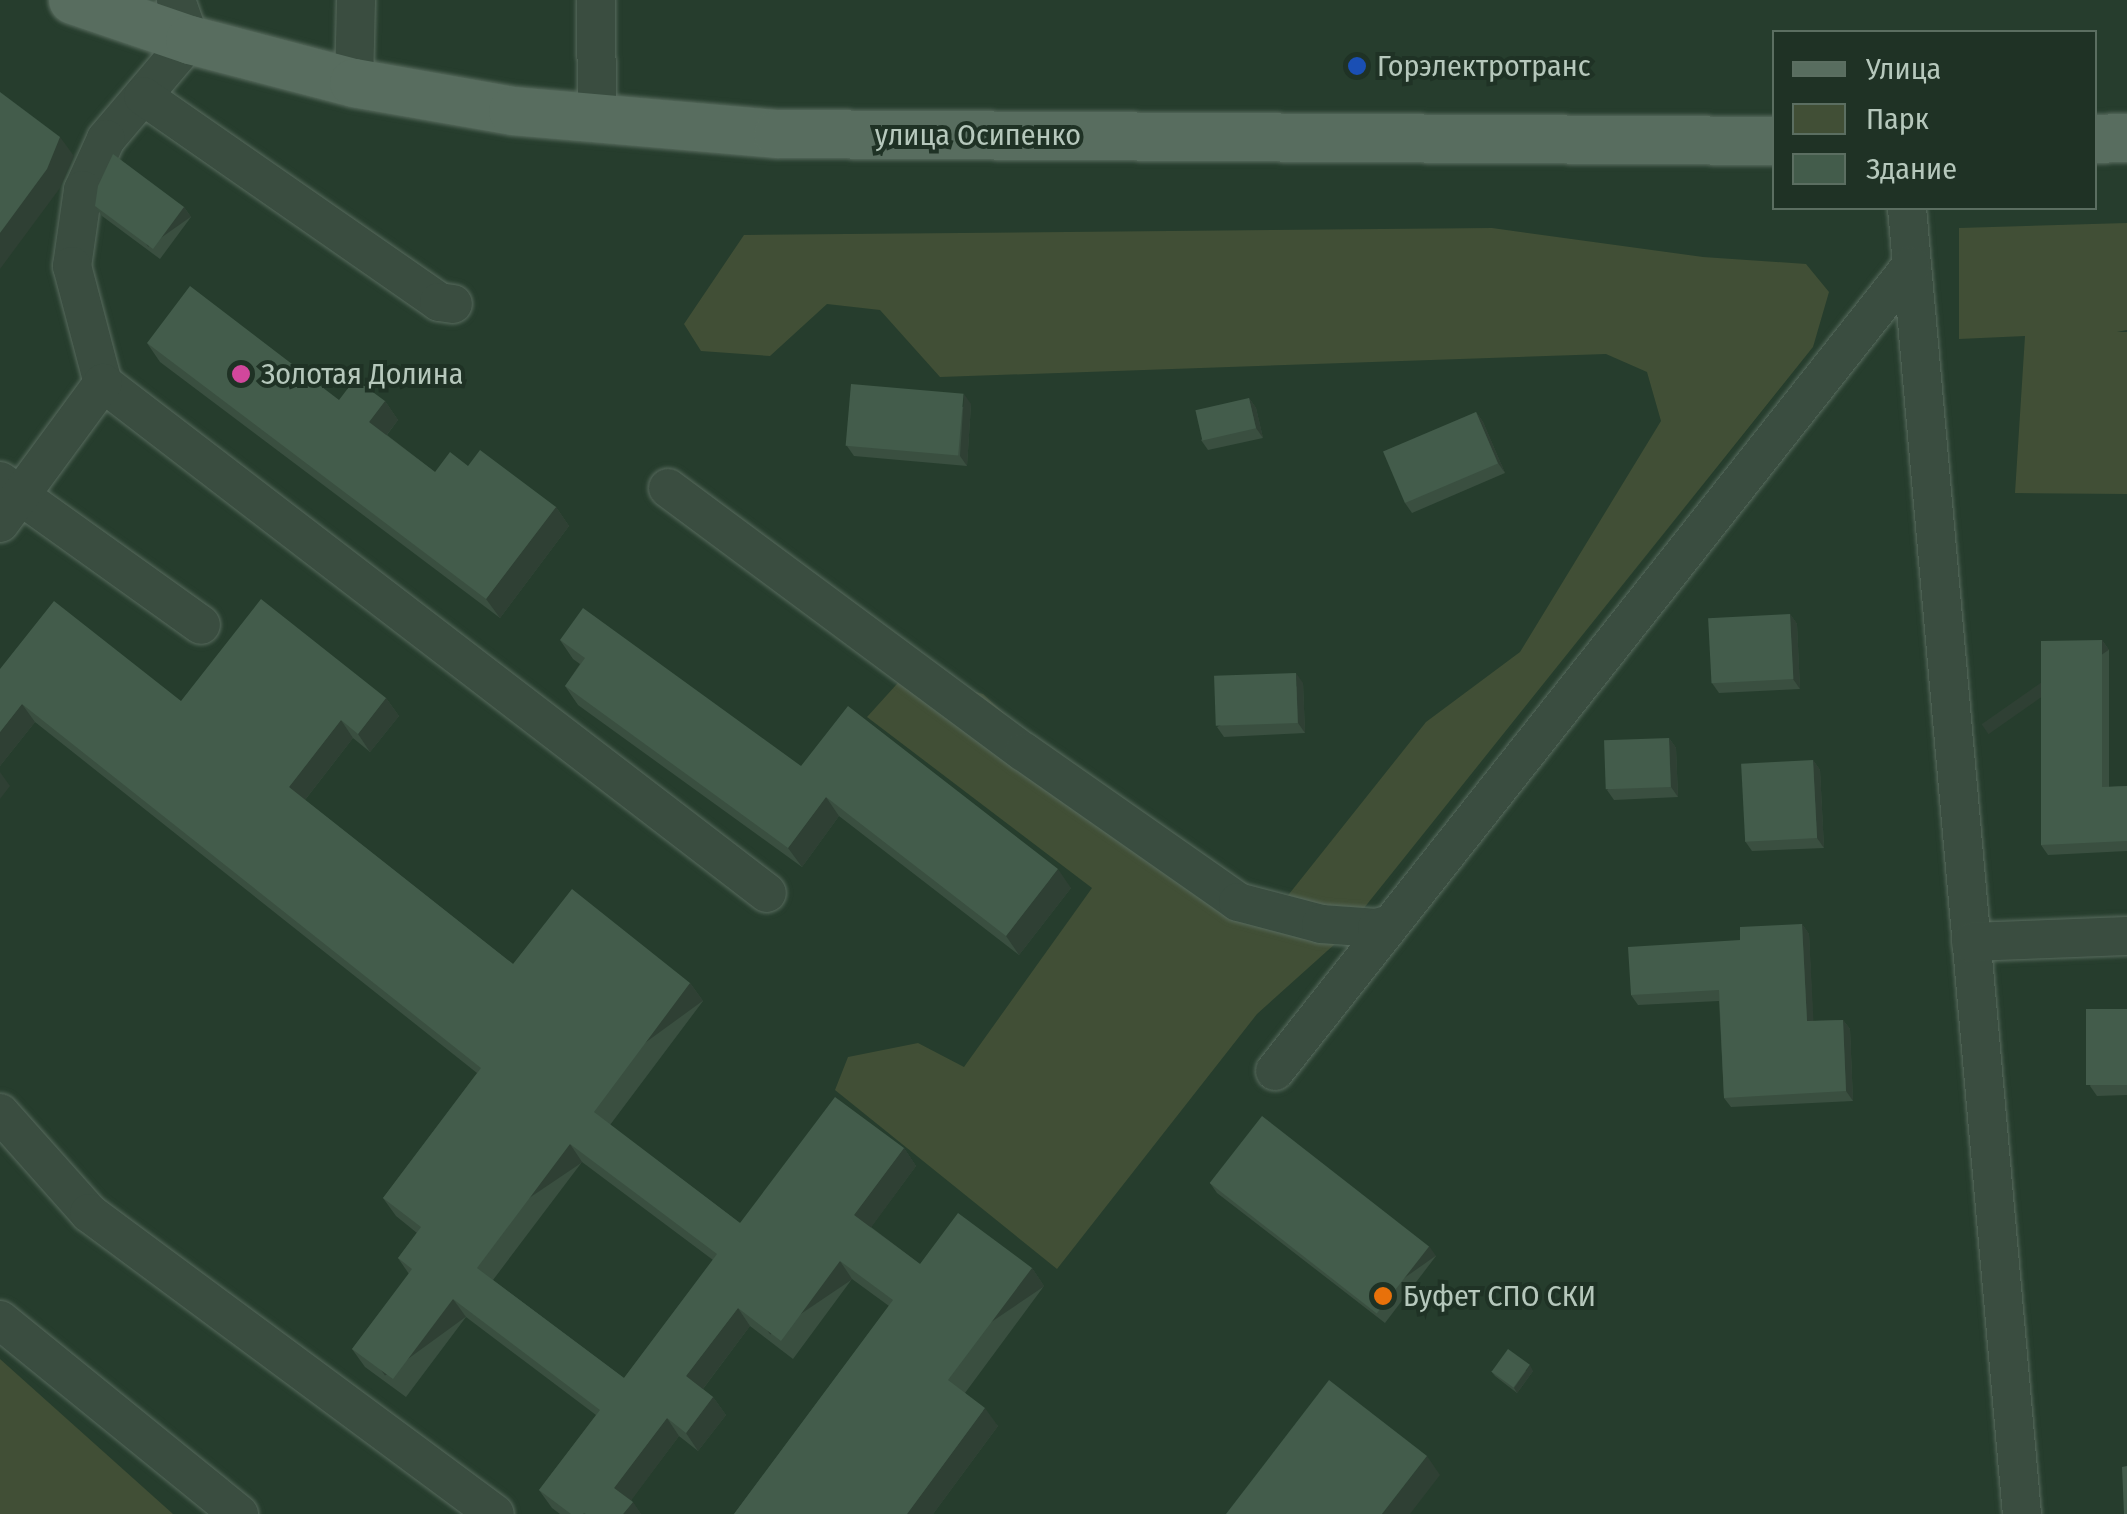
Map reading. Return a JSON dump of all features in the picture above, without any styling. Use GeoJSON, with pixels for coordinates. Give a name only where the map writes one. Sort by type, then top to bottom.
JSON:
{"type":"FeatureCollection","features":[{"type":"Feature","properties":{"kind":"main road","name":"улица Осипенко"},"geometry":{"type":"LineString","coordinates":[[73,0],[183,20],[354,83],[513,110],[778,134],[1772,141]]}},
{"type":"Feature","properties":{"kind":"main road"},"geometry":{"type":"LineString","coordinates":[[2097,138],[2127,138]]}},
{"type":"Feature","properties":{"kind":"street"},"geometry":{"type":"LineString","coordinates":[[354,83],[356,0]]}},
{"type":"Feature","properties":{"kind":"street"},"geometry":{"type":"LineString","coordinates":[[596,0],[596,118]]}},
{"type":"Feature","properties":{"kind":"street"},"geometry":{"type":"LineString","coordinates":[[183,20],[143,96],[106,139],[82,190],[72,266],[103,383],[768,893]]}},
{"type":"Feature","properties":{"kind":"street"},"geometry":{"type":"LineString","coordinates":[[143,96],[439,302],[453,304]]}},
{"type":"Feature","properties":{"kind":"street"},"geometry":{"type":"LineString","coordinates":[[1907,210],[2022,1514]]}},
{"type":"Feature","properties":{"kind":"street"},"geometry":{"type":"LineString","coordinates":[[1275,1071],[1911,266]]}},
{"type":"Feature","properties":{"kind":"street"},"geometry":{"type":"LineString","coordinates":[[103,383],[7,500],[201,625]]}},
{"type":"Feature","properties":{"kind":"street"},"geometry":{"type":"LineString","coordinates":[[668,488],[1024,752],[1238,902],[1321,924],[1378,928],[1390,924]]}},
{"type":"Feature","properties":{"kind":"street"},"geometry":{"type":"LineString","coordinates":[[1971,942],[2127,936]]}},
{"type":"Feature","properties":{"kind":"street"},"geometry":{"type":"LineString","coordinates":[[0,1113],[90,1213],[495,1514]]}},
{"type":"Feature","properties":{"kind":"street"},"geometry":{"type":"LineString","coordinates":[[0,1320],[239,1514]]}},
{"type":"Feature","properties":{"kind":"green space"},"geometry":{"type":"Polygon","coordinates":[[[2127,223],[2127,330],[2117,332],[2127,332],[2127,494],[2015,493],[2025,336],[1959,339],[1959,228],[2127,223]]]}},
{"type":"Feature","properties":{"kind":"green space"},"geometry":{"type":"Polygon","coordinates":[[[1492,228],[1703,257],[1806,264],[1829,292],[1813,347],[1336,943],[1257,1014],[1057,1269],[835,1090],[848,1057],[918,1043],[964,1067],[1092,888],[867,717],[906,674],[983,694],[1223,915],[1270,918],[1426,722],[1520,652],[1661,421],[1647,372],[1606,354],[940,377],[880,310],[827,304],[770,356],[701,351],[684,324],[744,235],[1492,228]]]}},
{"type":"Feature","properties":{"kind":"green space"},"geometry":{"type":"Polygon","coordinates":[[[0,1359],[173,1514],[0,1514],[0,1359]]]}},
{"type":"Feature","properties":{"kind":"building"},"geometry":{"type":"Polygon","coordinates":[[[0,92],[60,137],[47,169],[0,233],[0,92]]]}},
{"type":"Feature","properties":{"kind":"building"},"geometry":{"type":"Polygon","coordinates":[[[113,154],[184,207],[153,249],[95,206],[98,186],[113,154]]]}},
{"type":"Feature","properties":{"kind":"building"},"geometry":{"type":"Polygon","coordinates":[[[190,286],[339,400],[355,379],[385,401],[369,422],[435,472],[450,452],[468,466],[480,450],[556,507],[486,599],[147,343],[190,286]]]}},
{"type":"Feature","properties":{"kind":"building"},"geometry":{"type":"Polygon","coordinates":[[[851,384],[964,394],[958,456],[846,446],[851,384]]]}},
{"type":"Feature","properties":{"kind":"building"},"geometry":{"type":"Polygon","coordinates":[[[1249,398],[1256,428],[1202,441],[1195,410],[1249,398]]]}},
{"type":"Feature","properties":{"kind":"building"},"geometry":{"type":"Polygon","coordinates":[[[1476,412],[1498,464],[1405,503],[1383,451],[1476,412]]]}},
{"type":"Feature","properties":{"kind":"building"},"geometry":{"type":"Polygon","coordinates":[[[261,599],[386,698],[358,734],[341,720],[289,787],[513,964],[572,889],[690,983],[594,1112],[740,1223],[835,1097],[904,1148],[854,1215],[920,1264],[958,1213],[1032,1268],[948,1380],[985,1408],[907,1514],[734,1514],[893,1300],[840,1261],[781,1341],[738,1308],[686,1376],[713,1397],[686,1433],[667,1418],[614,1488],[633,1502],[623,1514],[571,1514],[539,1490],[600,1410],[453,1299],[393,1379],[352,1349],[412,1269],[398,1258],[421,1227],[383,1198],[481,1068],[22,704],[0,732],[0,669],[54,601],[181,701],[261,599]],[[570,1144],[477,1268],[624,1378],[717,1254],[570,1144]]]}},
{"type":"Feature","properties":{"kind":"building"},"geometry":{"type":"Polygon","coordinates":[[[583,608],[801,766],[848,706],[1058,869],[1006,936],[826,797],[788,848],[565,686],[585,658],[560,640],[583,608]]]}},
{"type":"Feature","properties":{"kind":"building"},"geometry":{"type":"Polygon","coordinates":[[[1790,614],[1793,679],[1712,683],[1708,618],[1790,614]]]}},
{"type":"Feature","properties":{"kind":"building"},"geometry":{"type":"Polygon","coordinates":[[[2102,640],[2102,787],[2127,786],[2127,841],[2041,845],[2041,641],[2102,640]]]}},
{"type":"Feature","properties":{"kind":"building"},"geometry":{"type":"Polygon","coordinates":[[[1296,673],[1298,723],[1216,726],[1214,676],[1296,673]]]}},
{"type":"Feature","properties":{"kind":"building"},"geometry":{"type":"Polygon","coordinates":[[[1669,738],[1671,787],[1606,789],[1604,740],[1669,738]]]}},
{"type":"Feature","properties":{"kind":"building"},"geometry":{"type":"Polygon","coordinates":[[[1813,760],[1817,838],[1745,842],[1741,764],[1813,760]]]}},
{"type":"Feature","properties":{"kind":"building"},"geometry":{"type":"Polygon","coordinates":[[[1802,924],[1807,1021],[1843,1020],[1846,1091],[1724,1098],[1719,990],[1631,995],[1628,947],[1740,940],[1740,927],[1802,924]]]}},
{"type":"Feature","properties":{"kind":"building"},"geometry":{"type":"Polygon","coordinates":[[[2086,1009],[2127,1009],[2127,1085],[2086,1085],[2086,1009]]]}},
{"type":"Feature","properties":{"kind":"building"},"geometry":{"type":"Polygon","coordinates":[[[1262,1116],[1429,1247],[1377,1314],[1210,1183],[1262,1116]]]}},
{"type":"Feature","properties":{"kind":"building"},"geometry":{"type":"Polygon","coordinates":[[[1508,1349],[1530,1365],[1513,1388],[1492,1372],[1508,1349]]]}},
{"type":"Feature","properties":{"kind":"building"},"geometry":{"type":"Polygon","coordinates":[[[1329,1380],[1427,1456],[1382,1514],[1226,1514],[1329,1380]]]}},
{"type":"Feature","properties":{"kind":"building"},"geometry":{"type":"Polygon","coordinates":[[[2127,1466],[2127,1514],[2124,1514],[2122,1467],[2127,1466]]]}},
{"type":"Feature","properties":{"kind":"place","name":"Горэлектротранс"},"geometry":{"type":"Point","coordinates":[1357,66]}},
{"type":"Feature","properties":{"kind":"place","name":"Золотая Долина"},"geometry":{"type":"Point","coordinates":[241,374]}},
{"type":"Feature","properties":{"kind":"place","name":"Буфет СПО СКИ"},"geometry":{"type":"Point","coordinates":[1383,1296]}}]}
